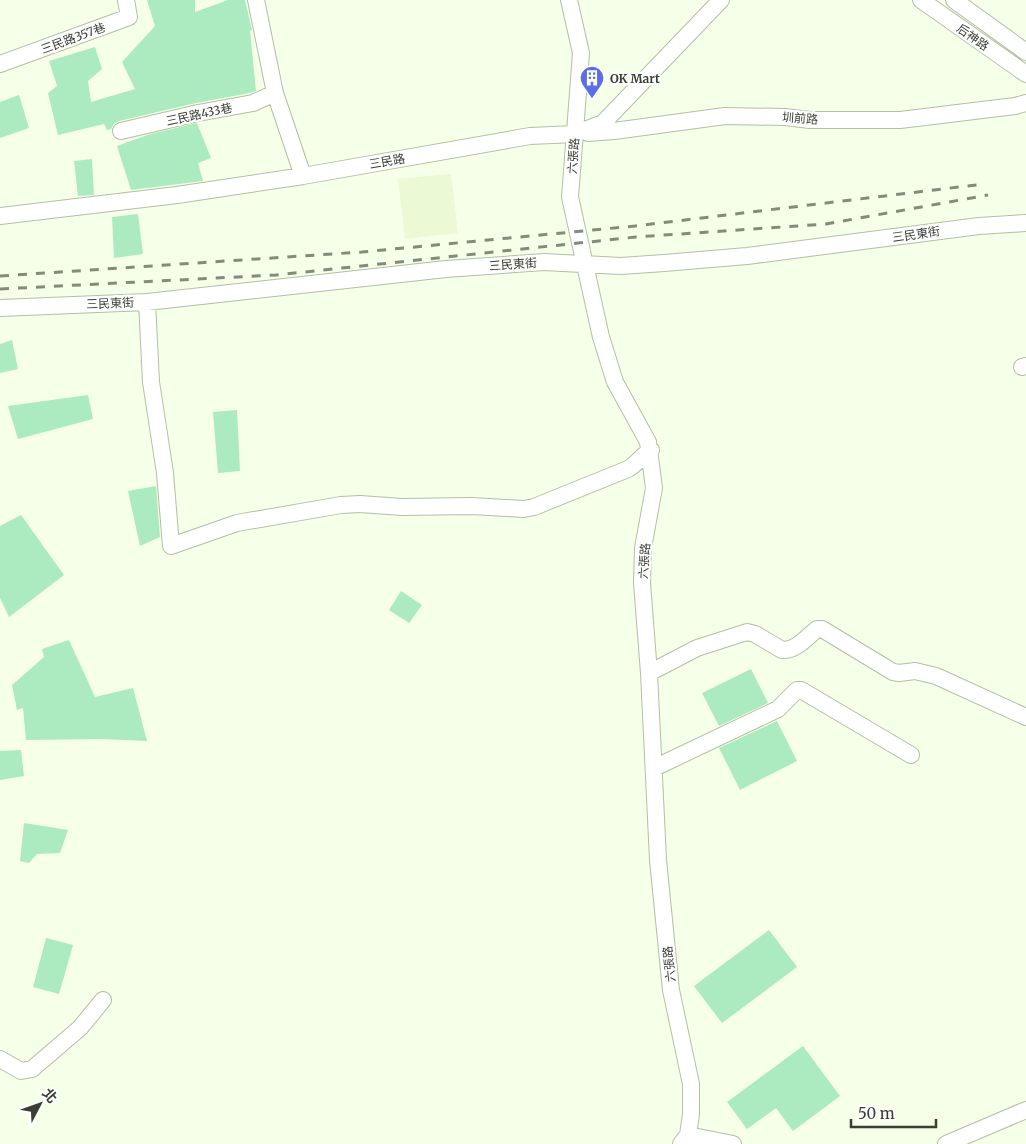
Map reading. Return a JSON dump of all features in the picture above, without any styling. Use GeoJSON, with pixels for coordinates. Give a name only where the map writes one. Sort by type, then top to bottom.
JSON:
{"type":"FeatureCollection","features":[{"type":"Feature","properties":{"kind":"street","name":"三民路357巷"},"geometry":{"type":"LineString","coordinates":[[0,64],[129,17],[126,0]]}},
{"type":"Feature","properties":{"kind":"street"},"geometry":{"type":"LineString","coordinates":[[256,0],[275,93],[302,176]]}},
{"type":"Feature","properties":{"kind":"street","name":"六張路"},"geometry":{"type":"LineString","coordinates":[[570,0],[581,54],[570,197],[601,337],[615,382],[648,442],[654,488],[643,548],[642,583],[650,673],[658,860],[671,990],[691,1084],[691,1114],[685,1139]]}},
{"type":"Feature","properties":{"kind":"street","name":"三民路"},"geometry":{"type":"LineString","coordinates":[[0,216],[177,195],[302,176],[530,136],[575,134],[603,123],[721,0]]}},
{"type":"Feature","properties":{"kind":"street","name":"后神路"},"geometry":{"type":"LineString","coordinates":[[921,0],[1026,74]]}},
{"type":"Feature","properties":{"kind":"street","name":"后神路"},"geometry":{"type":"LineString","coordinates":[[954,0],[1026,52]]}},
{"type":"Feature","properties":{"kind":"street","name":"三民路433巷"},"geometry":{"type":"LineString","coordinates":[[121,131],[198,113],[253,103],[275,93]]}},
{"type":"Feature","properties":{"kind":"street","name":"圳前路"},"geometry":{"type":"LineString","coordinates":[[575,134],[614,132],[725,116],[785,117],[810,120],[900,120],[1015,106],[1026,103]]}},
{"type":"Feature","properties":{"kind":"street","name":"三民東街"},"geometry":{"type":"LineString","coordinates":[[0,308],[147,302],[446,269],[544,262],[621,266],[746,256],[979,226],[1026,223]]}},
{"type":"Feature","properties":{"kind":"street"},"geometry":{"type":"LineString","coordinates":[[147,302],[151,382],[165,473],[171,546],[237,523],[341,505],[534,507],[628,469],[650,450]]}},
{"type":"Feature","properties":{"kind":"street"},"geometry":{"type":"LineString","coordinates":[[650,673],[697,648],[747,632],[785,650],[795,647],[817,629],[822,629],[893,672],[915,671],[936,676],[1026,717]]}},
{"type":"Feature","properties":{"kind":"street"},"geometry":{"type":"LineString","coordinates":[[654,768],[778,709],[797,690],[801,690],[912,755]]}},
{"type":"Feature","properties":{"kind":"street"},"geometry":{"type":"LineString","coordinates":[[0,1059],[21,1071],[32,1070],[80,1028],[103,1000]]}},
{"type":"Feature","properties":{"kind":"street"},"geometry":{"type":"LineString","coordinates":[[946,1144],[1026,1110]]}},
{"type":"Feature","properties":{"kind":"street"},"geometry":{"type":"LineString","coordinates":[[685,1139],[733,1144]]}},
{"type":"Feature","properties":{"kind":"shaded area"},"geometry":{"type":"Polygon","coordinates":[[[451,174],[458,233],[405,239],[398,179],[451,174]]]}},
{"type":"Feature","properties":{"kind":"building"},"geometry":{"type":"Polygon","coordinates":[[[147,0],[195,0],[195,12],[228,0],[245,0],[252,30],[250,31],[256,91],[119,121],[111,129],[107,130],[104,124],[58,135],[48,93],[57,86],[49,61],[95,47],[102,69],[88,81],[91,102],[135,89],[122,62],[155,26],[147,0]]]}},
{"type":"Feature","properties":{"kind":"building"},"geometry":{"type":"Polygon","coordinates":[[[19,95],[29,128],[0,138],[0,102],[19,95]]]}},
{"type":"Feature","properties":{"kind":"building"},"geometry":{"type":"Polygon","coordinates":[[[197,123],[211,158],[198,163],[203,181],[131,190],[117,146],[150,134],[197,123]]]}},
{"type":"Feature","properties":{"kind":"building"},"geometry":{"type":"Polygon","coordinates":[[[92,159],[94,195],[78,196],[74,161],[92,159]]]}},
{"type":"Feature","properties":{"kind":"building"},"geometry":{"type":"Polygon","coordinates":[[[138,214],[143,254],[114,258],[112,217],[138,214]]]}},
{"type":"Feature","properties":{"kind":"building"},"geometry":{"type":"Polygon","coordinates":[[[12,340],[18,369],[0,373],[0,344],[12,340]]]}},
{"type":"Feature","properties":{"kind":"building"},"geometry":{"type":"Polygon","coordinates":[[[88,395],[93,419],[18,439],[8,406],[88,395]]]}},
{"type":"Feature","properties":{"kind":"building"},"geometry":{"type":"Polygon","coordinates":[[[237,410],[240,471],[218,473],[213,412],[237,410]]]}},
{"type":"Feature","properties":{"kind":"building"},"geometry":{"type":"Polygon","coordinates":[[[156,486],[160,537],[140,546],[128,491],[156,486]]]}},
{"type":"Feature","properties":{"kind":"building"},"geometry":{"type":"Polygon","coordinates":[[[21,515],[64,575],[9,617],[0,598],[0,526],[21,515]]]}},
{"type":"Feature","properties":{"kind":"building"},"geometry":{"type":"Polygon","coordinates":[[[401,591],[422,605],[409,623],[389,610],[401,591]]]}},
{"type":"Feature","properties":{"kind":"building"},"geometry":{"type":"Polygon","coordinates":[[[69,640],[95,697],[133,688],[147,741],[100,739],[26,740],[23,708],[17,710],[12,685],[44,657],[42,649],[69,640]]]}},
{"type":"Feature","properties":{"kind":"building"},"geometry":{"type":"Polygon","coordinates":[[[751,669],[768,703],[719,726],[702,693],[751,669]]]}},
{"type":"Feature","properties":{"kind":"building"},"geometry":{"type":"Polygon","coordinates":[[[777,721],[797,761],[740,790],[719,748],[777,721]]]}},
{"type":"Feature","properties":{"kind":"building"},"geometry":{"type":"Polygon","coordinates":[[[21,750],[24,776],[0,780],[0,751],[21,750]]]}},
{"type":"Feature","properties":{"kind":"building"},"geometry":{"type":"Polygon","coordinates":[[[24,823],[68,830],[60,853],[37,854],[29,863],[20,861],[24,823]]]}},
{"type":"Feature","properties":{"kind":"building"},"geometry":{"type":"Polygon","coordinates":[[[769,930],[797,967],[722,1023],[694,986],[769,930]]]}},
{"type":"Feature","properties":{"kind":"building"},"geometry":{"type":"Polygon","coordinates":[[[46,938],[73,945],[59,994],[33,987],[46,938]]]}},
{"type":"Feature","properties":{"kind":"building"},"geometry":{"type":"Polygon","coordinates":[[[803,1046],[840,1096],[793,1131],[776,1108],[747,1129],[727,1102],[803,1046]]]}},
{"type":"Feature","properties":{"kind":"railway"},"geometry":{"type":"LineString","coordinates":[[0,276],[362,252],[635,226],[984,184]]}},
{"type":"Feature","properties":{"kind":"railway"},"geometry":{"type":"LineString","coordinates":[[0,289],[276,275],[636,237],[826,224],[988,195]]}},
{"type":"Feature","properties":{"kind":"place","name":"OK Mart"},"geometry":{"type":"Point","coordinates":[592,99]}}]}
